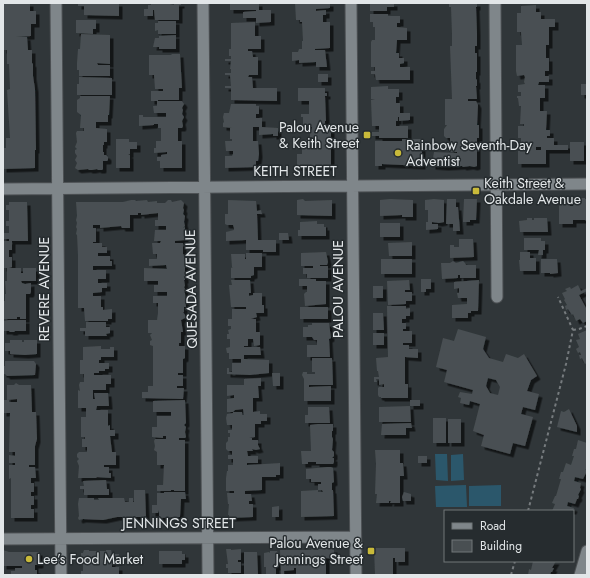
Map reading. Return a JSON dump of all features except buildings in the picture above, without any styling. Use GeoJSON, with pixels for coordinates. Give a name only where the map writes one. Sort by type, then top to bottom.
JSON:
{"type":"FeatureCollection","features":[{"type":"Feature","properties":{"kind":"street","name":"REVERE AVENUE"},"geometry":{"type":"LineString","coordinates":[[56,3],[61,575]]}},
{"type":"Feature","properties":{"kind":"street","name":"QUESADA AVENUE"},"geometry":{"type":"LineString","coordinates":[[203,3],[208,575]]}},
{"type":"Feature","properties":{"kind":"street","name":"PALOU AVENUE"},"geometry":{"type":"LineString","coordinates":[[351,3],[356,575]]}},
{"type":"Feature","properties":{"kind":"street"},"geometry":{"type":"LineString","coordinates":[[495,3],[497,297]]}},
{"type":"Feature","properties":{"kind":"street","name":"KEITH STREET"},"geometry":{"type":"LineString","coordinates":[[3,189],[587,184]]}},
{"type":"Feature","properties":{"kind":"street","name":"JENNINGS STREET"},"geometry":{"type":"LineString","coordinates":[[3,539],[355,538]]}},
{"type":"Feature","properties":{"kind":"street"},"geometry":{"type":"LineString","coordinates":[[580,575],[587,551]]}},
{"type":"Feature","properties":{"kind":"path"},"geometry":{"type":"LineString","coordinates":[[528,510],[566,364],[573,330],[558,297]]}},
{"type":"Feature","properties":{"kind":"path"},"geometry":{"type":"LineString","coordinates":[[573,330],[587,326]]}},
{"type":"Feature","properties":{"kind":"path"},"geometry":{"type":"LineString","coordinates":[[511,575],[515,562]]}},
{"type":"Feature","properties":{"kind":"shaded area"},"geometry":{"type":"Polygon","coordinates":[[[435,454],[447,454],[448,481],[436,480],[435,454]]]}},
{"type":"Feature","properties":{"kind":"shaded area"},"geometry":{"type":"Polygon","coordinates":[[[463,454],[464,480],[451,481],[451,455],[463,454]]]}},
{"type":"Feature","properties":{"kind":"shaded area"},"geometry":{"type":"Polygon","coordinates":[[[466,485],[467,507],[436,507],[435,486],[466,485]]]}},
{"type":"Feature","properties":{"kind":"shaded area"},"geometry":{"type":"Polygon","coordinates":[[[501,485],[501,506],[469,506],[469,486],[501,485]]]}},
{"type":"Feature","properties":{"kind":"place","name":"Palou Avenue & Keith Street"},"geometry":{"type":"Point","coordinates":[367,135]}},
{"type":"Feature","properties":{"kind":"place","name":"Rainbow Seventh-Day Adventist"},"geometry":{"type":"Point","coordinates":[398,153]}},
{"type":"Feature","properties":{"kind":"place","name":"Keith Street & Oakdale Avenue"},"geometry":{"type":"Point","coordinates":[476,191]}},
{"type":"Feature","properties":{"kind":"place","name":"Palou Avenue & Jennings Street"},"geometry":{"type":"Point","coordinates":[371,551]}},
{"type":"Feature","properties":{"kind":"place","name":"Lee’s Food Market"},"geometry":{"type":"Point","coordinates":[29,559]}}]}
